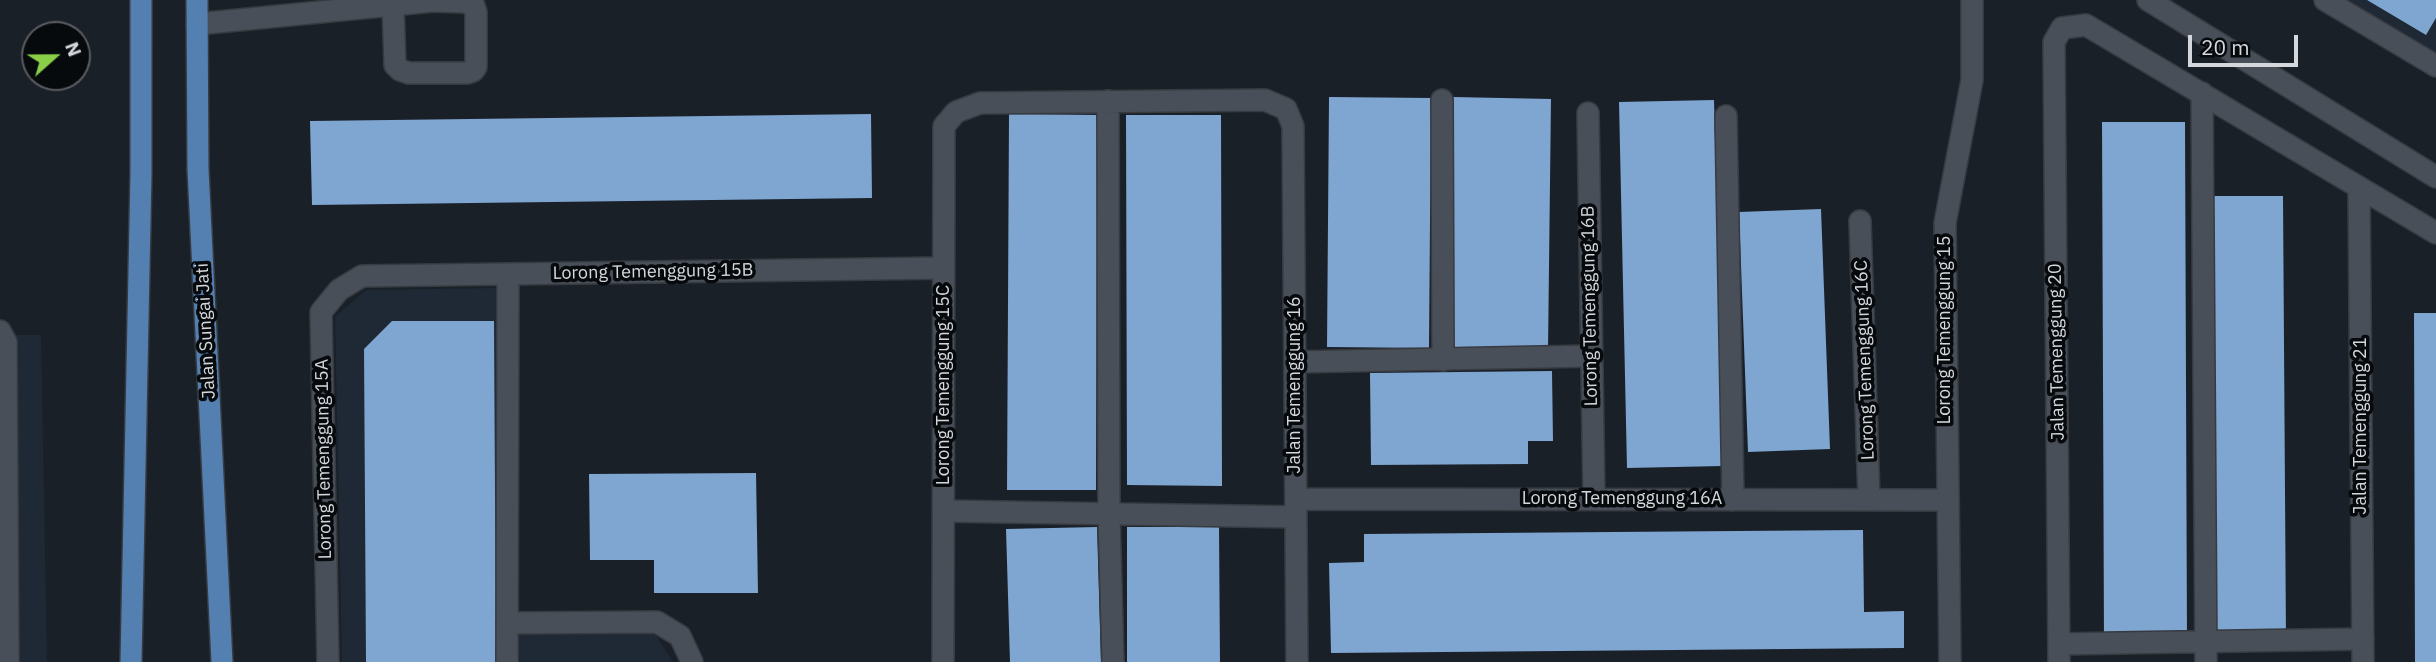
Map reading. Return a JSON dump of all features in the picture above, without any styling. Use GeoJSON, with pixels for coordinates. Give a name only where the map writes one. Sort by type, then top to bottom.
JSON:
{"type":"FeatureCollection","features":[{"type":"Feature","properties":{"kind":"main road"},"geometry":{"type":"LineString","coordinates":[[131,662],[141,173],[141,0]]}},
{"type":"Feature","properties":{"kind":"main road","name":"Jalan Sungai Jati"},"geometry":{"type":"LineString","coordinates":[[197,0],[198,169],[222,662]]}},
{"type":"Feature","properties":{"kind":"street","name":"Lorong Temenggung 15"},"geometry":{"type":"LineString","coordinates":[[1950,662],[1945,223],[1972,80],[1972,0]]}},
{"type":"Feature","properties":{"kind":"street"},"geometry":{"type":"LineString","coordinates":[[2148,0],[2436,177]]}},
{"type":"Feature","properties":{"kind":"street"},"geometry":{"type":"LineString","coordinates":[[2325,0],[2434,59]]}},
{"type":"Feature","properties":{"kind":"street"},"geometry":{"type":"LineString","coordinates":[[197,24],[328,6],[465,2],[474,6],[476,67],[473,71],[409,73],[400,70],[395,65],[393,6]]}},
{"type":"Feature","properties":{"kind":"street","name":"Jalan Temenggung 20"},"geometry":{"type":"LineString","coordinates":[[2059,653],[2054,42],[2062,28],[2086,25],[2202,93]]}},
{"type":"Feature","properties":{"kind":"street"},"geometry":{"type":"LineString","coordinates":[[2202,93],[2359,190],[2436,233]]}},
{"type":"Feature","properties":{"kind":"street"},"geometry":{"type":"LineString","coordinates":[[2202,93],[2206,652]]}},
{"type":"Feature","properties":{"kind":"street","name":"Jalan Temenggung 16"},"geometry":{"type":"LineString","coordinates":[[1108,101],[1265,100],[1286,109],[1293,127],[1297,662]]}},
{"type":"Feature","properties":{"kind":"street"},"geometry":{"type":"LineString","coordinates":[[1441,100],[1443,360]]}},
{"type":"Feature","properties":{"kind":"street"},"geometry":{"type":"LineString","coordinates":[[1108,101],[1109,515],[1113,662]]}},
{"type":"Feature","properties":{"kind":"street","name":"Lorong Temenggung 15C"},"geometry":{"type":"LineString","coordinates":[[943,662],[944,127],[956,112],[980,103],[1108,101]]}},
{"type":"Feature","properties":{"kind":"street","name":"Lorong Temenggung 16B"},"geometry":{"type":"LineString","coordinates":[[1588,113],[1594,499]]}},
{"type":"Feature","properties":{"kind":"street"},"geometry":{"type":"LineString","coordinates":[[1726,116],[1734,500]]}},
{"type":"Feature","properties":{"kind":"street","name":"Jalan Temenggung 21"},"geometry":{"type":"LineString","coordinates":[[2359,190],[2363,662]]}},
{"type":"Feature","properties":{"kind":"street","name":"Lorong Temenggung 16C"},"geometry":{"type":"LineString","coordinates":[[1860,221],[1869,500]]}},
{"type":"Feature","properties":{"kind":"street","name":"Lorong Temenggung 15B"},"geometry":{"type":"LineString","coordinates":[[362,276],[943,268]]}},
{"type":"Feature","properties":{"kind":"street"},"geometry":{"type":"LineString","coordinates":[[507,662],[508,274]]}},
{"type":"Feature","properties":{"kind":"street","name":"Lorong Temenggung 15A"},"geometry":{"type":"LineString","coordinates":[[328,662],[321,312],[339,290],[362,276]]}},
{"type":"Feature","properties":{"kind":"street"},"geometry":{"type":"LineString","coordinates":[[3,337],[8,662]]}},
{"type":"Feature","properties":{"kind":"street"},"geometry":{"type":"LineString","coordinates":[[1295,362],[1591,356]]}},
{"type":"Feature","properties":{"kind":"street","name":"Lorong Temenggung 16A"},"geometry":{"type":"LineString","coordinates":[[944,511],[1109,515],[1594,499],[1947,500]]}},
{"type":"Feature","properties":{"kind":"street"},"geometry":{"type":"LineString","coordinates":[[507,623],[657,622],[680,636],[692,662]]}},
{"type":"Feature","properties":{"kind":"street"},"geometry":{"type":"LineString","coordinates":[[2059,653],[2206,652],[2363,639]]}},
{"type":"Feature","properties":{"kind":"shaded area"},"geometry":{"type":"Polygon","coordinates":[[[2345,0],[2436,0],[2436,56],[2345,0]]]}},
{"type":"Feature","properties":{"kind":"shaded area"},"geometry":{"type":"Polygon","coordinates":[[[498,288],[500,632],[652,629],[673,662],[342,662],[335,317],[366,290],[498,288]]]}},
{"type":"Feature","properties":{"kind":"shaded area"},"geometry":{"type":"Polygon","coordinates":[[[0,335],[41,335],[47,662],[0,662],[0,335]]]}},
{"type":"Feature","properties":{"kind":"building"},"geometry":{"type":"Polygon","coordinates":[[[2367,0],[2436,0],[2436,18],[2426,35],[2367,0]]]}},
{"type":"Feature","properties":{"kind":"building"},"geometry":{"type":"Polygon","coordinates":[[[1329,97],[1431,98],[1429,348],[1327,347],[1329,97]]]}},
{"type":"Feature","properties":{"kind":"building"},"geometry":{"type":"Polygon","coordinates":[[[1453,97],[1551,99],[1548,351],[1451,350],[1453,97]]]}},
{"type":"Feature","properties":{"kind":"building"},"geometry":{"type":"Polygon","coordinates":[[[1714,100],[1723,466],[1627,468],[1619,102],[1714,100]]]}},
{"type":"Feature","properties":{"kind":"building"},"geometry":{"type":"Polygon","coordinates":[[[871,114],[872,198],[312,205],[310,121],[871,114]]]}},
{"type":"Feature","properties":{"kind":"building"},"geometry":{"type":"Polygon","coordinates":[[[1009,114],[1097,115],[1096,490],[1007,490],[1009,114]]]}},
{"type":"Feature","properties":{"kind":"building"},"geometry":{"type":"Polygon","coordinates":[[[1126,115],[1221,115],[1222,486],[1127,485],[1126,115]]]}},
{"type":"Feature","properties":{"kind":"building"},"geometry":{"type":"Polygon","coordinates":[[[2102,122],[2185,122],[2187,641],[2104,641],[2102,122]]]}},
{"type":"Feature","properties":{"kind":"building"},"geometry":{"type":"Polygon","coordinates":[[[2208,196],[2283,196],[2286,639],[2211,639],[2208,196]]]}},
{"type":"Feature","properties":{"kind":"building"},"geometry":{"type":"Polygon","coordinates":[[[1821,209],[1830,449],[1748,452],[1739,212],[1821,209]]]}},
{"type":"Feature","properties":{"kind":"building"},"geometry":{"type":"Polygon","coordinates":[[[2414,313],[2436,313],[2436,662],[2415,662],[2414,313]]]}},
{"type":"Feature","properties":{"kind":"building"},"geometry":{"type":"Polygon","coordinates":[[[392,321],[494,321],[496,662],[366,662],[364,349],[392,321]]]}},
{"type":"Feature","properties":{"kind":"building"},"geometry":{"type":"Polygon","coordinates":[[[1552,371],[1553,441],[1528,441],[1528,464],[1371,465],[1370,373],[1552,371]]]}},
{"type":"Feature","properties":{"kind":"building"},"geometry":{"type":"Polygon","coordinates":[[[756,473],[758,593],[654,593],[654,560],[590,560],[589,474],[756,473]]]}},
{"type":"Feature","properties":{"kind":"building"},"geometry":{"type":"Polygon","coordinates":[[[1097,527],[1101,662],[1010,662],[1006,529],[1097,527]]]}},
{"type":"Feature","properties":{"kind":"building"},"geometry":{"type":"Polygon","coordinates":[[[1127,527],[1219,527],[1220,662],[1127,662],[1127,527]]]}},
{"type":"Feature","properties":{"kind":"building"},"geometry":{"type":"Polygon","coordinates":[[[1863,530],[1864,612],[1904,611],[1904,648],[1331,653],[1329,563],[1364,562],[1364,534],[1863,530]]]}}]}
